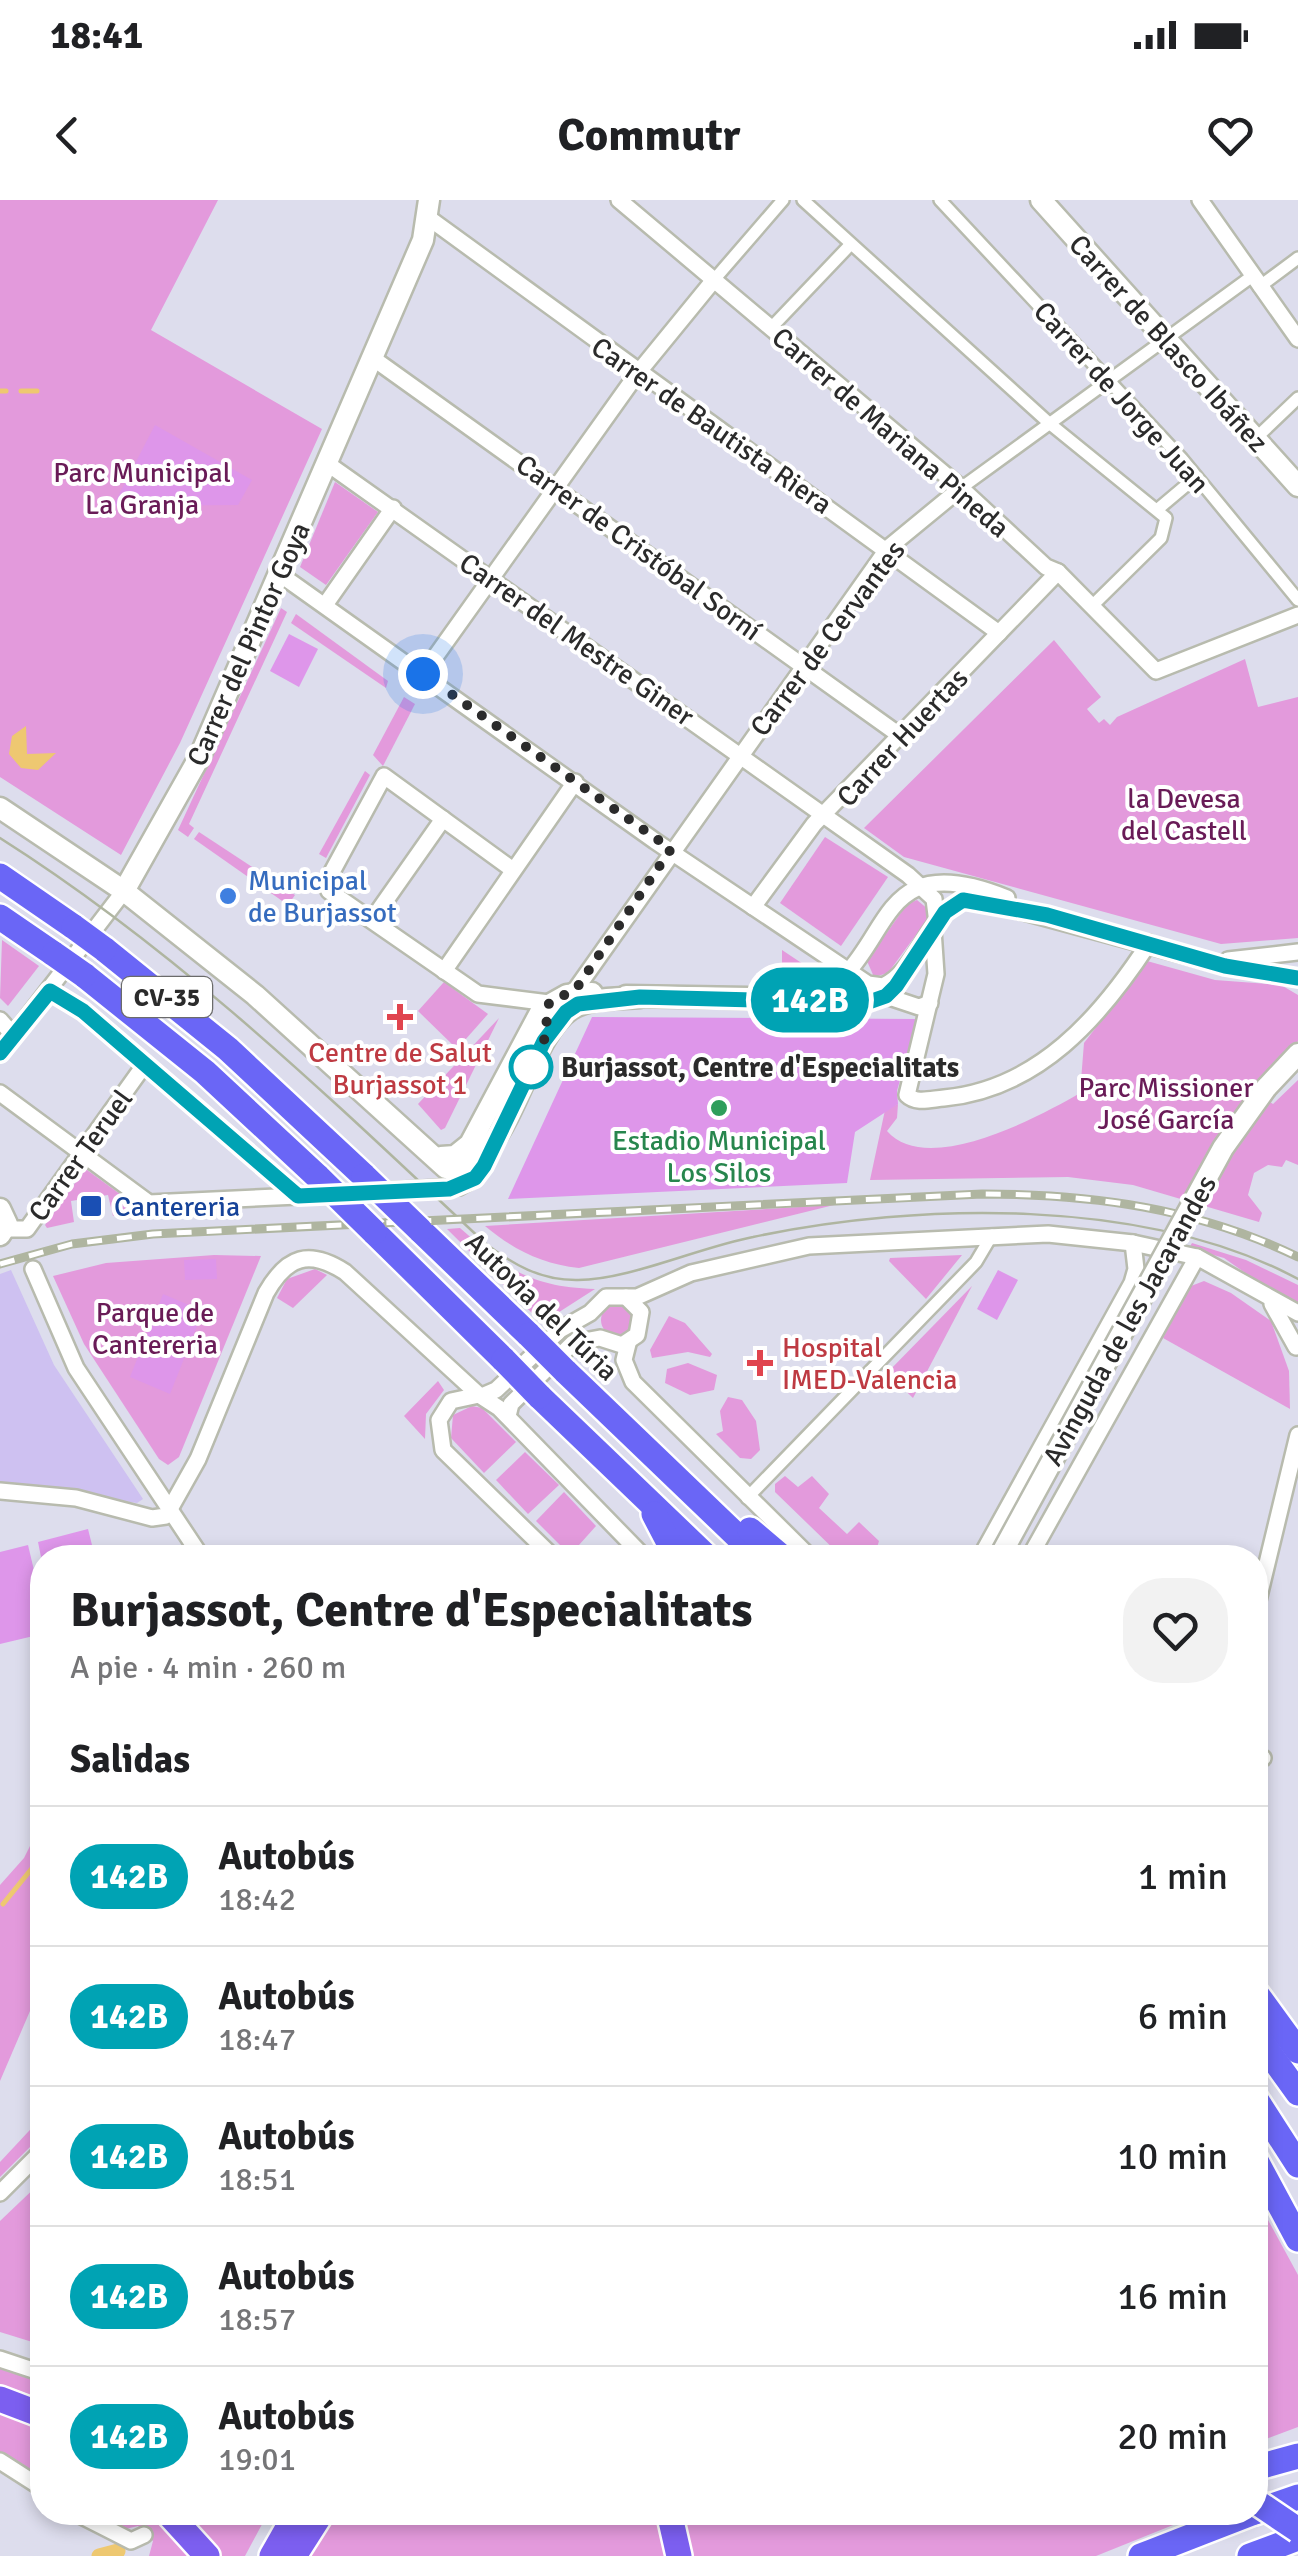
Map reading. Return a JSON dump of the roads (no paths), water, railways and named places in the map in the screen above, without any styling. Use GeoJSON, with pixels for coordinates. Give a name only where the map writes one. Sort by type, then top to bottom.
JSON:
{"type":"FeatureCollection","features":[{"type":"Feature","properties":{"kind":"highway","name":"Autovia del Túria"},"geometry":{"type":"LineString","coordinates":[[0,876],[104,949],[228,1049],[747,1545]]}},
{"type":"Feature","properties":{"kind":"highway","name":"CV-35"},"geometry":{"type":"LineString","coordinates":[[0,917],[84,975],[248,1110],[695,1545]]}},
{"type":"Feature","properties":{"kind":"highway"},"geometry":{"type":"LineString","coordinates":[[659,1460],[767,1545]]}},
{"type":"Feature","properties":{"kind":"highway"},"geometry":{"type":"LineString","coordinates":[[648,1500],[671,1545]]}},
{"type":"Feature","properties":{"kind":"highway"},"geometry":{"type":"LineString","coordinates":[[1268,2010],[1298,2051]]}},
{"type":"Feature","properties":{"kind":"highway"},"geometry":{"type":"LineString","coordinates":[[1268,2051],[1298,2094]]}},
{"type":"Feature","properties":{"kind":"highway"},"geometry":{"type":"LineString","coordinates":[[1268,2118],[1298,2165]]}},
{"type":"Feature","properties":{"kind":"highway"},"geometry":{"type":"LineString","coordinates":[[1268,2183],[1298,2238]]}},
{"type":"Feature","properties":{"kind":"highway"},"geometry":{"type":"LineString","coordinates":[[1268,2464],[1298,2456]]}},
{"type":"Feature","properties":{"kind":"highway"},"geometry":{"type":"LineString","coordinates":[[1268,2507],[1298,2497]]}},
{"type":"Feature","properties":{"kind":"highway"},"geometry":{"type":"LineString","coordinates":[[1250,2556],[1298,2534],[1268,2511]]}},
{"type":"Feature","properties":{"kind":"highway"},"geometry":{"type":"LineString","coordinates":[[1141,2556],[1221,2525]]}},
{"type":"Feature","properties":{"kind":"main road"},"geometry":{"type":"LineString","coordinates":[[0,2399],[30,2411]]}},
{"type":"Feature","properties":{"kind":"main road"},"geometry":{"type":"LineString","coordinates":[[180,2525],[207,2556]]}},
{"type":"Feature","properties":{"kind":"main road"},"geometry":{"type":"LineString","coordinates":[[272,2556],[290,2525]]}},
{"type":"Feature","properties":{"kind":"main road"},"geometry":{"type":"LineString","coordinates":[[294,2556],[314,2525]]}},
{"type":"Feature","properties":{"kind":"main road"},"geometry":{"type":"LineString","coordinates":[[672,2525],[679,2556]]}},
{"type":"Feature","properties":{"kind":"street","name":"Carrer de Mariana Pineda"},"geometry":{"type":"LineString","coordinates":[[619,200],[962,488],[1046,567],[1058,572],[1156,671],[1298,615]]}},
{"type":"Feature","properties":{"kind":"street"},"geometry":{"type":"LineString","coordinates":[[423,674],[638,374],[783,200]]}},
{"type":"Feature","properties":{"kind":"street"},"geometry":{"type":"LineString","coordinates":[[803,200],[1049,423],[1166,518],[1166,532],[1093,606]]}},
{"type":"Feature","properties":{"kind":"street","name":"Carrer de Jorge Juan"},"geometry":{"type":"LineString","coordinates":[[940,200],[1196,477],[1298,600]]}},
{"type":"Feature","properties":{"kind":"street","name":"Carrer de Blasco Ibáñez"},"geometry":{"type":"LineString","coordinates":[[1042,200],[1298,486]]}},
{"type":"Feature","properties":{"kind":"street"},"geometry":{"type":"LineString","coordinates":[[1200,200],[1298,339]]}},
{"type":"Feature","properties":{"kind":"street","name":"Carrer del Pintor Goya"},"geometry":{"type":"LineString","coordinates":[[0,1053],[124,891],[200,756],[374,359],[423,240],[427,208]]}},
{"type":"Feature","properties":{"kind":"street","name":"Carrer de Bautista Riera"},"geometry":{"type":"LineString","coordinates":[[427,208],[638,374],[888,548],[999,633]]}},
{"type":"Feature","properties":{"kind":"street"},"geometry":{"type":"LineString","coordinates":[[770,329],[850,245]]}},
{"type":"Feature","properties":{"kind":"street","name":"Carrer de Cervantes"},"geometry":{"type":"LineString","coordinates":[[544,1041],[552,999],[576,989],[671,849],[888,548],[1108,379],[1165,339],[1298,258]]}},
{"type":"Feature","properties":{"kind":"street","name":"Carrer de Cristóbal Sorní"},"geometry":{"type":"LineString","coordinates":[[374,359],[902,737]]}},
{"type":"Feature","properties":{"kind":"street"},"geometry":{"type":"LineString","coordinates":[[1256,439],[1298,398]]}},
{"type":"Feature","properties":{"kind":"street","name":"Carrer del Mestre Giner"},"geometry":{"type":"LineString","coordinates":[[328,464],[922,886]]}},
{"type":"Feature","properties":{"kind":"street"},"geometry":{"type":"LineString","coordinates":[[1158,509],[1196,477]]}},
{"type":"Feature","properties":{"kind":"street"},"geometry":{"type":"LineString","coordinates":[[325,605],[393,508]]}},
{"type":"Feature","properties":{"kind":"street","name":"Carrer Huertas"},"geometry":{"type":"LineString","coordinates":[[753,906],[824,816],[1058,572]]}},
{"type":"Feature","properties":{"kind":"street"},"geometry":{"type":"LineString","coordinates":[[281,575],[845,972],[882,986],[902,974]]}},
{"type":"Feature","properties":{"kind":"street"},"geometry":{"type":"LineString","coordinates":[[514,870],[384,776],[327,876],[328,891],[489,998],[808,999],[854,1005],[886,996],[919,1007],[930,1003]]}},
{"type":"Feature","properties":{"kind":"street"},"geometry":{"type":"LineString","coordinates":[[444,971],[575,782]]}},
{"type":"Feature","properties":{"kind":"street"},"geometry":{"type":"LineString","coordinates":[[0,808],[124,891],[295,1030],[446,1168],[462,1168],[476,1161],[495,1140]]}},
{"type":"Feature","properties":{"kind":"street"},"geometry":{"type":"LineString","coordinates":[[372,920],[443,819]]}},
{"type":"Feature","properties":{"kind":"street"},"geometry":{"type":"LineString","coordinates":[[808,999],[832,987],[896,902],[922,886],[963,884],[1047,915]]}},
{"type":"Feature","properties":{"kind":"street"},"geometry":{"type":"LineString","coordinates":[[922,886],[936,904],[936,974],[907,1094],[916,1100],[974,1094],[1006,1083],[1044,1060],[1094,1018],[1149,943]]}},
{"type":"Feature","properties":{"kind":"street"},"geometry":{"type":"LineString","coordinates":[[886,996],[952,905],[972,898],[1206,959],[1298,978]]}},
{"type":"Feature","properties":{"kind":"street"},"geometry":{"type":"LineString","coordinates":[[601,949],[597,964],[604,997]]}},
{"type":"Feature","properties":{"kind":"street"},"geometry":{"type":"LineString","coordinates":[[1206,959],[1298,952]]}},
{"type":"Feature","properties":{"kind":"street"},"geometry":{"type":"LineString","coordinates":[[50,991],[76,1005],[298,1196]]}},
{"type":"Feature","properties":{"kind":"street","name":"Carrer de Cervantes"},"geometry":{"type":"LineString","coordinates":[[495,1140],[544,1041],[571,1008],[604,997]]}},
{"type":"Feature","properties":{"kind":"street"},"geometry":{"type":"LineString","coordinates":[[421,1149],[441,1158],[464,1151],[534,1020],[552,999]]}},
{"type":"Feature","properties":{"kind":"street"},"geometry":{"type":"LineString","coordinates":[[0,1020],[14,1036]]}},
{"type":"Feature","properties":{"kind":"street","name":"Avinguda de les Jacarandes"},"geometry":{"type":"LineString","coordinates":[[1006,1545],[1223,1148],[1266,1088],[1298,1054]]}},
{"type":"Feature","properties":{"kind":"street","name":"Carrer Teruel"},"geometry":{"type":"LineString","coordinates":[[2,1224],[27,1228],[145,1064]]}},
{"type":"Feature","properties":{"kind":"street","name":"Avinguda de les Jacarandes"},"geometry":{"type":"LineString","coordinates":[[1266,1088],[1298,1065]]}},
{"type":"Feature","properties":{"kind":"street"},"geometry":{"type":"LineString","coordinates":[[0,1093],[149,1203],[459,1187],[475,1178],[495,1140]]}},
{"type":"Feature","properties":{"kind":"street"},"geometry":{"type":"LineString","coordinates":[[747,1498],[976,1262],[993,1234]]}},
{"type":"Feature","properties":{"kind":"street"},"geometry":{"type":"LineString","coordinates":[[451,1401],[496,1390],[560,1330],[606,1298],[626,1297],[718,1266],[809,1246],[993,1234],[1134,1242],[1196,1258],[1298,1313]]}},
{"type":"Feature","properties":{"kind":"street","name":"Avinguda de les Jacarandes"},"geometry":{"type":"LineString","coordinates":[[987,1545],[1132,1283],[1136,1269],[1134,1242]]}},
{"type":"Feature","properties":{"kind":"street","name":"Avinguda de les Jacarandes"},"geometry":{"type":"LineString","coordinates":[[1036,1545],[1196,1258]]}},
{"type":"Feature","properties":{"kind":"street"},"geometry":{"type":"LineString","coordinates":[[0,1491],[76,1498],[152,1518],[166,1516],[198,1459],[279,1271],[299,1260],[325,1259],[346,1272],[452,1374],[508,1416],[632,1545]]}},
{"type":"Feature","properties":{"kind":"street"},"geometry":{"type":"LineString","coordinates":[[32,1268],[76,1368],[194,1545]]}},
{"type":"Feature","properties":{"kind":"street"},"geometry":{"type":"LineString","coordinates":[[671,1282],[641,1312],[641,1328],[628,1344],[624,1360],[633,1382],[797,1545]]}},
{"type":"Feature","properties":{"kind":"street"},"geometry":{"type":"LineString","coordinates":[[1259,1291],[1284,1318],[1298,1349]]}},
{"type":"Feature","properties":{"kind":"street"},"geometry":{"type":"LineString","coordinates":[[626,1297],[641,1312]]}},
{"type":"Feature","properties":{"kind":"street"},"geometry":{"type":"LineString","coordinates":[[595,1308],[592,1323],[600,1338],[610,1344],[628,1344]]}},
{"type":"Feature","properties":{"kind":"street"},"geometry":{"type":"LineString","coordinates":[[508,1416],[512,1404],[573,1343],[600,1338]]}},
{"type":"Feature","properties":{"kind":"street"},"geometry":{"type":"LineString","coordinates":[[452,1374],[451,1401],[439,1420],[443,1450],[541,1545]]}},
{"type":"Feature","properties":{"kind":"street"},"geometry":{"type":"LineString","coordinates":[[1268,1559],[1298,1435]]}},
{"type":"Feature","properties":{"kind":"street"},"geometry":{"type":"LineString","coordinates":[[0,2193],[30,2164]]}},
{"type":"Feature","properties":{"kind":"street"},"geometry":{"type":"LineString","coordinates":[[0,2359],[30,2369]]}},
{"type":"Feature","properties":{"kind":"street"},"geometry":{"type":"LineString","coordinates":[[0,2461],[30,2480]]}},
{"type":"Feature","properties":{"kind":"street"},"geometry":{"type":"LineString","coordinates":[[100,2525],[131,2541],[144,2535]]}},
{"type":"Feature","properties":{"kind":"waterway"},"geometry":{"type":"LineString","coordinates":[[0,391],[6,391]]}},
{"type":"Feature","properties":{"kind":"waterway"},"geometry":{"type":"LineString","coordinates":[[21,391],[37,391]]}},
{"type":"Feature","properties":{"kind":"waterway"},"geometry":{"type":"LineString","coordinates":[[3,1904],[30,1871]]}},
{"type":"Feature","properties":{"kind":"waterway"},"geometry":{"type":"LineString","coordinates":[[99,2556],[118,2551]]}},
{"type":"Feature","properties":{"kind":"tram line"},"geometry":{"type":"LineString","coordinates":[[0,838],[66,882],[192,978],[312,1082],[486,1244],[517,1265],[539,1274],[596,1279],[753,1237],[818,1225],[958,1213],[1102,1220],[1172,1233],[1238,1252],[1298,1279]]}},
{"type":"Feature","properties":{"kind":"railway"},"geometry":{"type":"LineString","coordinates":[[0,1264],[72,1244],[153,1234],[982,1194],[1064,1197],[1144,1207],[1222,1226],[1298,1257]]}},
{"type":"Feature","properties":{"kind":"place","name":"Municipal de Burjassot"},"geometry":{"type":"Point","coordinates":[228,896]}},
{"type":"Feature","properties":{"kind":"place","name":"Centre de Salut Burjassot 1"},"geometry":{"type":"Point","coordinates":[400,1017]}},
{"type":"Feature","properties":{"kind":"place","name":"Burjassot, Centre d'Especialitats"},"geometry":{"type":"Point","coordinates":[531,1067]}},
{"type":"Feature","properties":{"kind":"place","name":"Estadio Municipal Los Silos"},"geometry":{"type":"Point","coordinates":[719,1108]}},
{"type":"Feature","properties":{"kind":"place","name":"Cantereria"},"geometry":{"type":"Point","coordinates":[91,1206]}},
{"type":"Feature","properties":{"kind":"place","name":"Hospital IMED-Valencia"},"geometry":{"type":"Point","coordinates":[760,1363]}},
{"type":"Feature","properties":{"kind":"park label","name":"Parc Municipal La Granja"},"geometry":{"type":"Point","coordinates":[142,488]}},
{"type":"Feature","properties":{"kind":"park label","name":"la Devesa del Castell"},"geometry":{"type":"Point","coordinates":[1184,814]}},
{"type":"Feature","properties":{"kind":"park label","name":"Parc Missioner José García"},"geometry":{"type":"Point","coordinates":[1166,1103]}},
{"type":"Feature","properties":{"kind":"park label","name":"Parque de Cantereria"},"geometry":{"type":"Point","coordinates":[155,1328]}}]}
